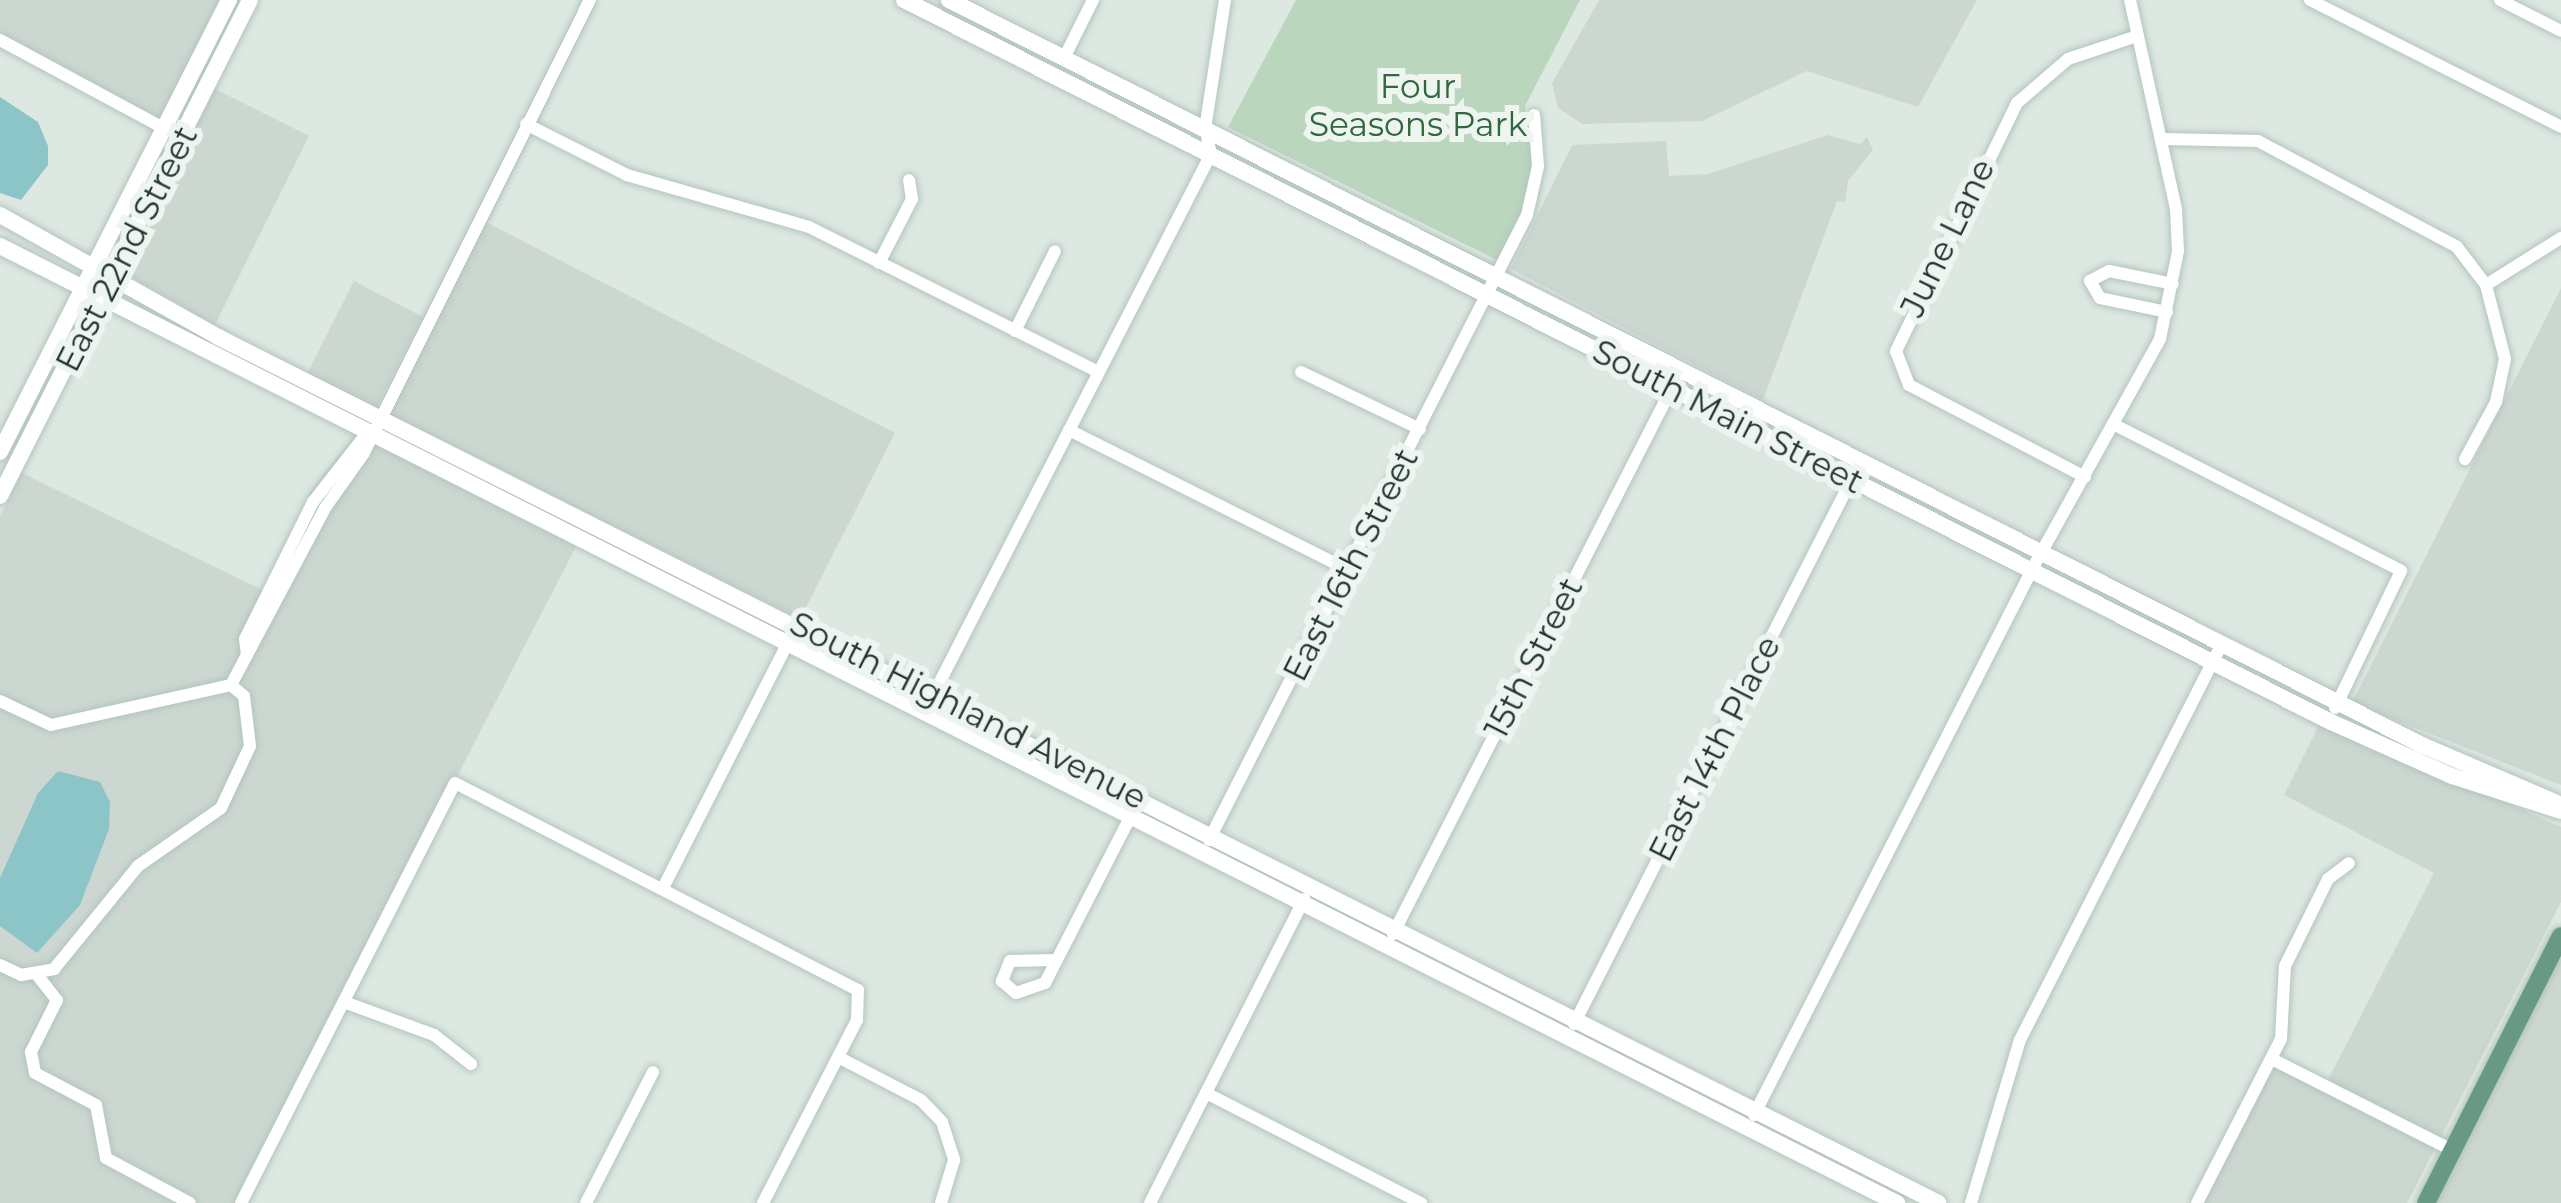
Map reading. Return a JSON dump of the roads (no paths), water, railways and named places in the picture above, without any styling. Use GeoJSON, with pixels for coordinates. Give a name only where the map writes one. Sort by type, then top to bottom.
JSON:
{"type":"FeatureCollection","features":[{"type":"Feature","properties":{"kind":"main road"},"geometry":{"type":"LineString","coordinates":[[2426,1203],[2561,936]]}},
{"type":"Feature","properties":{"kind":"street","name":"East 22nd Street"},"geometry":{"type":"LineString","coordinates":[[104,272],[165,129],[229,0]]}},
{"type":"Feature","properties":{"kind":"street","name":"East 22nd Street"},"geometry":{"type":"LineString","coordinates":[[0,496],[104,272],[250,0]]}},
{"type":"Feature","properties":{"kind":"street"},"geometry":{"type":"LineString","coordinates":[[232,685],[247,655],[245,639],[319,505],[374,423],[590,0]]}},
{"type":"Feature","properties":{"kind":"street","name":"South Main Street"},"geometry":{"type":"LineString","coordinates":[[904,0],[1497,276],[1852,480],[2222,644],[2561,808]]}},
{"type":"Feature","properties":{"kind":"street"},"geometry":{"type":"LineString","coordinates":[[941,19],[950,0]]}},
{"type":"Feature","properties":{"kind":"street","name":"South Main Street"},"geometry":{"type":"LineString","coordinates":[[950,0],[1064,58],[1487,295],[1861,461],[2212,662],[2331,722],[2452,776],[2561,808]]}},
{"type":"Feature","properties":{"kind":"street"},"geometry":{"type":"LineString","coordinates":[[1064,58],[1093,0]]}},
{"type":"Feature","properties":{"kind":"street"},"geometry":{"type":"LineString","coordinates":[[925,712],[1099,372],[1208,142],[1225,0]]}},
{"type":"Feature","properties":{"kind":"street"},"geometry":{"type":"LineString","coordinates":[[1753,1118],[2036,562],[2155,353],[2173,284],[2178,226],[2163,139],[2134,37],[2130,0]]}},
{"type":"Feature","properties":{"kind":"street"},"geometry":{"type":"LineString","coordinates":[[2310,0],[2561,127]]}},
{"type":"Feature","properties":{"kind":"street"},"geometry":{"type":"LineString","coordinates":[[2500,0],[2561,32]]}},
{"type":"Feature","properties":{"kind":"street","name":"June Lane"},"geometry":{"type":"LineString","coordinates":[[2085,477],[1909,385],[1896,351],[2017,103],[2068,59],[2134,37]]}},
{"type":"Feature","properties":{"kind":"street"},"geometry":{"type":"LineString","coordinates":[[0,40],[165,129]]}},
{"type":"Feature","properties":{"kind":"street","name":"East 16th Street"},"geometry":{"type":"LineString","coordinates":[[1203,852],[1497,276],[1535,191],[1534,115]]}},
{"type":"Feature","properties":{"kind":"street"},"geometry":{"type":"LineString","coordinates":[[526,124],[627,175],[809,227],[1099,372]]}},
{"type":"Feature","properties":{"kind":"street"},"geometry":{"type":"LineString","coordinates":[[2163,139],[2230,135],[2270,145],[2439,232],[2486,285],[2505,359],[2496,402],[2465,459]]}},
{"type":"Feature","properties":{"kind":"street"},"geometry":{"type":"LineString","coordinates":[[879,263],[912,199],[909,180]]}},
{"type":"Feature","properties":{"kind":"street","name":"South Highland Avenue"},"geometry":{"type":"LineString","coordinates":[[0,215],[374,423],[788,643],[1568,1036],[1938,1203]]}},
{"type":"Feature","properties":{"kind":"street"},"geometry":{"type":"LineString","coordinates":[[2486,285],[2561,238]]}},
{"type":"Feature","properties":{"kind":"street","name":"South Highland Avenue"},"geometry":{"type":"LineString","coordinates":[[0,246],[92,296],[374,423],[797,625],[1578,1018],[1897,1203]]}},
{"type":"Feature","properties":{"kind":"street"},"geometry":{"type":"LineString","coordinates":[[1015,331],[1055,251]]}},
{"type":"Feature","properties":{"kind":"street"},"geometry":{"type":"LineString","coordinates":[[2167,312],[2100,298],[2090,281],[2109,271],[2173,284]]}},
{"type":"Feature","properties":{"kind":"street","name":"East 22nd Street"},"geometry":{"type":"LineString","coordinates":[[0,452],[92,296]]}},
{"type":"Feature","properties":{"kind":"street"},"geometry":{"type":"LineString","coordinates":[[1301,372],[1420,429]]}},
{"type":"Feature","properties":{"kind":"street","name":"15th Street"},"geometry":{"type":"LineString","coordinates":[[1387,946],[1676,378]]}},
{"type":"Feature","properties":{"kind":"street"},"geometry":{"type":"LineString","coordinates":[[2115,425],[2401,571],[2331,722]]}},
{"type":"Feature","properties":{"kind":"street"},"geometry":{"type":"LineString","coordinates":[[1069,430],[1349,570]]}},
{"type":"Feature","properties":{"kind":"street","name":"East 14th Place"},"geometry":{"type":"LineString","coordinates":[[1568,1036],[1861,461]]}},
{"type":"Feature","properties":{"kind":"street"},"geometry":{"type":"LineString","coordinates":[[664,886],[797,625]]}},
{"type":"Feature","properties":{"kind":"street"},"geometry":{"type":"LineString","coordinates":[[1971,1203],[2020,1040],[2222,644]]}},
{"type":"Feature","properties":{"kind":"street"},"geometry":{"type":"LineString","coordinates":[[0,701],[51,725],[232,685]]}},
{"type":"Feature","properties":{"kind":"street"},"geometry":{"type":"LineString","coordinates":[[38,976],[69,956],[138,866],[208,819],[233,791],[251,729],[244,696],[232,685]]}},
{"type":"Feature","properties":{"kind":"street"},"geometry":{"type":"LineString","coordinates":[[241,1203],[455,783],[841,977],[857,990],[861,1007],[764,1203]]}},
{"type":"Feature","properties":{"kind":"street"},"geometry":{"type":"LineString","coordinates":[[1057,960],[1140,798]]}},
{"type":"Feature","properties":{"kind":"street"},"geometry":{"type":"LineString","coordinates":[[2197,1203],[2272,1059],[2285,966],[2328,879],[2349,863]]}},
{"type":"Feature","properties":{"kind":"street"},"geometry":{"type":"LineString","coordinates":[[1150,1203],[1312,885]]}},
{"type":"Feature","properties":{"kind":"street"},"geometry":{"type":"LineString","coordinates":[[0,964],[38,976],[57,1000],[31,1052],[34,1073],[96,1105],[106,1158],[190,1203]]}},
{"type":"Feature","properties":{"kind":"street"},"geometry":{"type":"LineString","coordinates":[[344,1002],[434,1035],[472,1064]]}},
{"type":"Feature","properties":{"kind":"street"},"geometry":{"type":"LineString","coordinates":[[838,1058],[921,1100],[942,1122],[954,1160],[941,1203]]}},
{"type":"Feature","properties":{"kind":"street"},"geometry":{"type":"LineString","coordinates":[[2272,1059],[2452,1150]]}},
{"type":"Feature","properties":{"kind":"street"},"geometry":{"type":"LineString","coordinates":[[586,1203],[653,1072]]}},
{"type":"Feature","properties":{"kind":"street"},"geometry":{"type":"LineString","coordinates":[[1206,1093],[1421,1203]]}},
{"type":"Feature","properties":{"kind":"water"},"geometry":{"type":"Polygon","coordinates":[[[0,97],[38,122],[48,146],[48,165],[21,200],[0,193],[0,97]]]}},
{"type":"Feature","properties":{"kind":"water"},"geometry":{"type":"Polygon","coordinates":[[[58,771],[100,782],[110,802],[109,829],[80,905],[37,953],[0,926],[0,878],[38,793],[58,771]]]}},
{"type":"Feature","properties":{"kind":"park label","name":"Four Seasons Park"},"geometry":{"type":"Point","coordinates":[1418,106]}}]}
